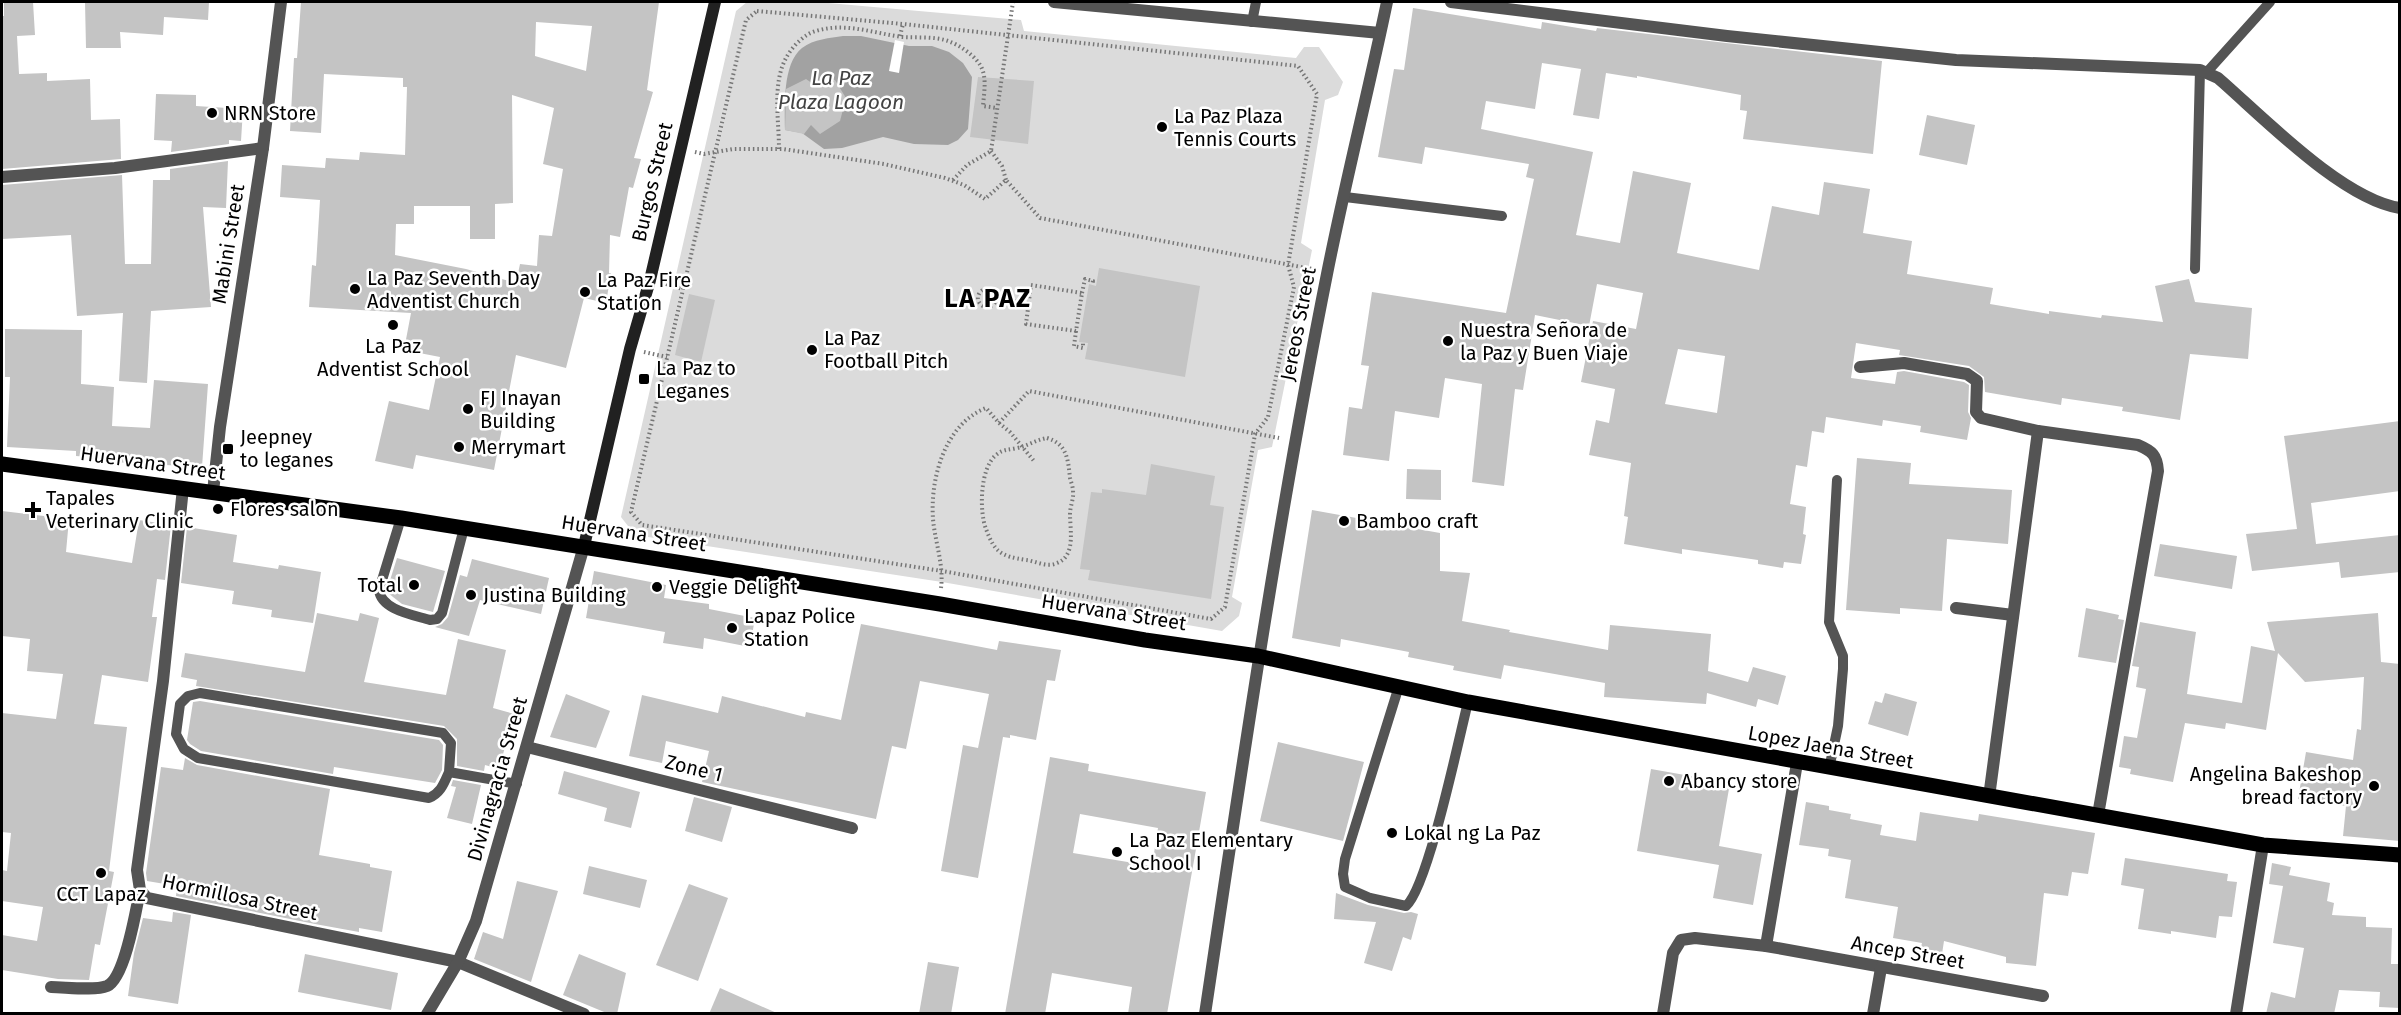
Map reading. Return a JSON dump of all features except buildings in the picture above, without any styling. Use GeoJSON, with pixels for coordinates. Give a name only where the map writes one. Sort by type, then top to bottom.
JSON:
{"type":"FeatureCollection","features":[{"type":"Feature","properties":{"kind":"main road","name":"Burgos Street"},"geometry":{"type":"LineString","coordinates":[[584,546],[630,349],[650,280],[715,2]]}},
{"type":"Feature","properties":{"kind":"main road","name":"Huervana Street"},"geometry":{"type":"LineString","coordinates":[[2,464],[401,518],[940,604],[1145,640],[1258,656]]}},
{"type":"Feature","properties":{"kind":"main road","name":"Lopez Jaena Street"},"geometry":{"type":"LineString","coordinates":[[1258,656],[1468,702],[1829,769],[2262,845],[2400,855]]}},
{"type":"Feature","properties":{"kind":"street","name":"Mabini Street"},"geometry":{"type":"LineString","coordinates":[[213,492],[220,427],[263,148],[281,2]]}},
{"type":"Feature","properties":{"kind":"street"},"geometry":{"type":"LineString","coordinates":[[1054,2],[1380,33]]}},
{"type":"Feature","properties":{"kind":"street","name":"Jereos Street"},"geometry":{"type":"LineString","coordinates":[[1205,1014],[1258,656],[1327,272],[1387,2]]}},
{"type":"Feature","properties":{"kind":"street"},"geometry":{"type":"LineString","coordinates":[[1451,2],[1727,36],[1956,60],[2203,71],[2218,78],[2313,162],[2352,189],[2390,207],[2400,208]]}},
{"type":"Feature","properties":{"kind":"street"},"geometry":{"type":"LineString","coordinates":[[2,177],[115,168],[263,148]]}},
{"type":"Feature","properties":{"kind":"street"},"geometry":{"type":"LineString","coordinates":[[1860,367],[1904,363],[1968,374],[1977,381],[1976,412],[1981,418],[2038,431],[2138,445],[2151,451],[2157,458],[2158,471],[2098,815]]}},
{"type":"Feature","properties":{"kind":"street"},"geometry":{"type":"LineString","coordinates":[[1989,796],[2038,431]]}},
{"type":"Feature","properties":{"kind":"street","name":"Hormillosa Street"},"geometry":{"type":"LineString","coordinates":[[183,488],[163,681],[137,870],[140,890],[147,898],[458,962],[584,1014]]}},
{"type":"Feature","properties":{"kind":"street","name":"Divinagracia Street"},"geometry":{"type":"LineString","coordinates":[[427,1014],[458,962],[476,921],[584,546]]}},
{"type":"Feature","properties":{"kind":"street"},"geometry":{"type":"LineString","coordinates":[[1956,608],[2013,615]]}},
{"type":"Feature","properties":{"kind":"street","name":"Zone 1"},"geometry":{"type":"LineString","coordinates":[[527,747],[852,828]]}},
{"type":"Feature","properties":{"kind":"street"},"geometry":{"type":"LineString","coordinates":[[1766,946],[1797,763]]}},
{"type":"Feature","properties":{"kind":"street"},"geometry":{"type":"LineString","coordinates":[[2236,1014],[2262,845]]}},
{"type":"Feature","properties":{"kind":"street"},"geometry":{"type":"LineString","coordinates":[[51,987],[105,987],[113,983],[129,945],[140,890]]}},
{"type":"Feature","properties":{"kind":"street","name":"Ancep Street"},"geometry":{"type":"LineString","coordinates":[[1663,1014],[1673,953],[1681,940],[1695,938],[1766,946],[2043,996]]}},
{"type":"Feature","properties":{"kind":"street"},"geometry":{"type":"LineString","coordinates":[[1873,1014],[1881,968]]}},
{"type":"Feature","properties":{"kind":"lane"},"geometry":{"type":"LineString","coordinates":[[1252,22],[1256,2]]}},
{"type":"Feature","properties":{"kind":"lane"},"geometry":{"type":"LineString","coordinates":[[2195,269],[2203,71],[2270,2]]}},
{"type":"Feature","properties":{"kind":"lane"},"geometry":{"type":"LineString","coordinates":[[1345,197],[1502,216]]}},
{"type":"Feature","properties":{"kind":"lane"},"geometry":{"type":"LineString","coordinates":[[1829,769],[1838,726],[1843,669],[1843,656],[1829,621],[1837,480]]}},
{"type":"Feature","properties":{"kind":"lane"},"geometry":{"type":"LineString","coordinates":[[401,518],[379,590],[379,597],[388,606],[430,620],[437,619],[442,613],[464,528]]}},
{"type":"Feature","properties":{"kind":"lane"},"geometry":{"type":"LineString","coordinates":[[1399,686],[1345,859],[1343,874],[1345,886],[1370,898],[1389,903],[1406,906],[1414,896],[1433,844],[1468,702]]}},
{"type":"Feature","properties":{"kind":"lane"},"geometry":{"type":"LineString","coordinates":[[200,693],[443,733],[451,743],[449,772],[442,789],[429,798],[198,758],[184,749],[176,734],[180,704],[188,696],[200,693]]}},
{"type":"Feature","properties":{"kind":"lane"},"geometry":{"type":"LineString","coordinates":[[449,772],[517,784]]}},
{"type":"Feature","properties":{"kind":"path"},"geometry":{"type":"LineString","coordinates":[[1013,2],[991,151],[1002,166],[1006,180],[1040,218],[1308,269]]}},
{"type":"Feature","properties":{"kind":"path"},"geometry":{"type":"LineString","coordinates":[[757,11],[1008,36],[1298,66],[1317,94],[1288,265],[1294,287],[1268,417],[1255,434],[1225,607],[1211,619],[942,571],[642,525],[631,512],[746,20],[757,11]]}},
{"type":"Feature","properties":{"kind":"path"},"geometry":{"type":"LineString","coordinates":[[900,36],[903,24]]}},
{"type":"Feature","properties":{"kind":"path"},"geometry":{"type":"LineString","coordinates":[[779,149],[778,92],[781,68],[796,43],[814,31],[851,28],[946,40],[979,63],[984,74],[983,106],[997,108]]}},
{"type":"Feature","properties":{"kind":"path"},"geometry":{"type":"LineString","coordinates":[[716,150],[779,149],[884,164],[953,181],[985,199],[1006,180]]}},
{"type":"Feature","properties":{"kind":"path"},"geometry":{"type":"LineString","coordinates":[[953,181],[972,161],[991,151]]}},
{"type":"Feature","properties":{"kind":"path"},"geometry":{"type":"LineString","coordinates":[[1083,342],[1083,348],[1074,346],[1085,279],[1093,281],[1092,285]]}},
{"type":"Feature","properties":{"kind":"path"},"geometry":{"type":"LineString","coordinates":[[1076,331],[1026,324],[1031,285],[1082,293]]}},
{"type":"Feature","properties":{"kind":"path"},"geometry":{"type":"LineString","coordinates":[[986,289],[992,290],[996,298],[992,306],[987,307],[981,305],[978,297],[986,289]]}},
{"type":"Feature","properties":{"kind":"path"},"geometry":{"type":"LineString","coordinates":[[996,298],[1029,304]]}},
{"type":"Feature","properties":{"kind":"path"},"geometry":{"type":"LineString","coordinates":[[999,423],[1029,391],[1274,437]]}},
{"type":"Feature","properties":{"kind":"path"},"geometry":{"type":"LineString","coordinates":[[940,604],[942,571],[933,516],[935,486],[943,455],[953,435],[967,418],[986,408],[1034,461]]}},
{"type":"Feature","properties":{"kind":"path"},"geometry":{"type":"LineString","coordinates":[[1047,438],[1059,442],[1069,464],[1074,490],[1070,512],[1071,544],[1066,556],[1059,563],[1050,565],[1008,558],[996,550],[985,526],[982,501],[987,468],[994,456],[1006,449],[1023,447],[1034,440],[1047,438]]}},
{"type":"Feature","properties":{"kind":"shaded area"},"geometry":{"type":"Polygon","coordinates":[[[747,2],[817,2],[1021,20],[1024,31],[1296,58],[1304,47],[1319,47],[1343,82],[1338,95],[1325,100],[1301,243],[1312,250],[1272,447],[1258,450],[1232,597],[1242,603],[1239,616],[1222,631],[942,582],[635,535],[621,517],[736,11],[747,2]]]}},
{"type":"Feature","properties":{"kind":"water","name":"La Paz Plaza Lagoon"},"geometry":{"type":"Polygon","coordinates":[[[843,36],[861,36],[909,46],[932,46],[949,52],[963,63],[972,77],[968,129],[958,140],[948,145],[914,144],[883,137],[842,148],[824,149],[802,133],[785,130],[786,86],[791,64],[796,55],[802,48],[812,43],[843,36]]]}},
{"type":"Feature","properties":{"kind":"pier"},"geometry":{"type":"Polygon","coordinates":[[[895,40],[904,42],[899,73],[889,71],[895,40]]]}},
{"type":"Feature","properties":{"kind":"place","name":"NRN Store"},"geometry":{"type":"Point","coordinates":[212,113]}},
{"type":"Feature","properties":{"kind":"place","name":"La Paz Plaza Tennis Courts"},"geometry":{"type":"Point","coordinates":[1162,127]}},
{"type":"Feature","properties":{"kind":"place","name":"La Paz Seventh Day Adventist Church"},"geometry":{"type":"Point","coordinates":[355,289]}},
{"type":"Feature","properties":{"kind":"place","name":"La Paz Fire Station"},"geometry":{"type":"Point","coordinates":[585,292]}},
{"type":"Feature","properties":{"kind":"place","name":"La Paz Adventist School"},"geometry":{"type":"Point","coordinates":[393,325]}},
{"type":"Feature","properties":{"kind":"place","name":"Nuestra Señora de la Paz y Buen Viaje"},"geometry":{"type":"Point","coordinates":[1448,341]}},
{"type":"Feature","properties":{"kind":"place","name":"La Paz Football Pitch"},"geometry":{"type":"Point","coordinates":[812,350]}},
{"type":"Feature","properties":{"kind":"place","name":"La Paz to Leganes"},"geometry":{"type":"Point","coordinates":[644,379]}},
{"type":"Feature","properties":{"kind":"place","name":"FJ Inayan Building"},"geometry":{"type":"Point","coordinates":[468,409]}},
{"type":"Feature","properties":{"kind":"place","name":"Merrymart"},"geometry":{"type":"Point","coordinates":[459,447]}},
{"type":"Feature","properties":{"kind":"place","name":"Jeepney to leganes"},"geometry":{"type":"Point","coordinates":[228,449]}},
{"type":"Feature","properties":{"kind":"place","name":"Flores salon"},"geometry":{"type":"Point","coordinates":[218,509]}},
{"type":"Feature","properties":{"kind":"place","name":"Tapales Veterinary Clinic"},"geometry":{"type":"Point","coordinates":[33,510]}},
{"type":"Feature","properties":{"kind":"place","name":"Bamboo craft"},"geometry":{"type":"Point","coordinates":[1344,521]}},
{"type":"Feature","properties":{"kind":"place","name":"Total"},"geometry":{"type":"Point","coordinates":[414,585]}},
{"type":"Feature","properties":{"kind":"place","name":"Veggie Delight"},"geometry":{"type":"Point","coordinates":[657,587]}},
{"type":"Feature","properties":{"kind":"place","name":"Justina Building"},"geometry":{"type":"Point","coordinates":[471,595]}},
{"type":"Feature","properties":{"kind":"place","name":"Lapaz Police Station"},"geometry":{"type":"Point","coordinates":[732,628]}},
{"type":"Feature","properties":{"kind":"place","name":"Abancy store"},"geometry":{"type":"Point","coordinates":[1669,781]}},
{"type":"Feature","properties":{"kind":"place","name":"Angelina Bakeshop bread factory"},"geometry":{"type":"Point","coordinates":[2374,786]}},
{"type":"Feature","properties":{"kind":"place","name":"Lokal ng La Paz"},"geometry":{"type":"Point","coordinates":[1392,833]}},
{"type":"Feature","properties":{"kind":"place","name":"La Paz Elementary School I"},"geometry":{"type":"Point","coordinates":[1117,852]}},
{"type":"Feature","properties":{"kind":"place","name":"CCT Lapaz"},"geometry":{"type":"Point","coordinates":[101,873]}},
{"type":"Feature","properties":{"kind":"district","name":"LA PAZ"},"geometry":{"type":"Point","coordinates":[988,298]}}]}
